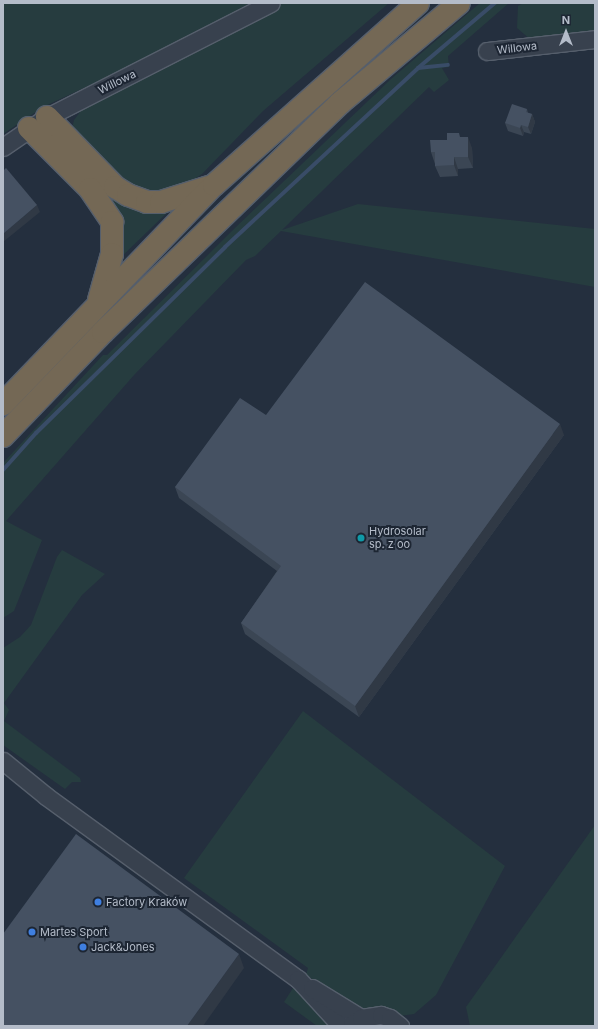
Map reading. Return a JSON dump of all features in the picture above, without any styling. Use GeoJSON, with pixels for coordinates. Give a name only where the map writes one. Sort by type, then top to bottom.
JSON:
{"type":"FeatureCollection","features":[{"type":"Feature","properties":{"kind":"highway"},"geometry":{"type":"LineString","coordinates":[[3,404],[98,303],[214,185],[418,3]]}},
{"type":"Feature","properties":{"kind":"highway"},"geometry":{"type":"LineString","coordinates":[[3,436],[103,332],[334,108],[459,3]]}},
{"type":"Feature","properties":{"kind":"highway"},"geometry":{"type":"LineString","coordinates":[[38,123],[115,187],[128,195],[147,202],[161,202],[214,185]]}},
{"type":"Feature","properties":{"kind":"highway"},"geometry":{"type":"LineString","coordinates":[[38,123],[90,189],[112,222],[112,254],[98,303]]}},
{"type":"Feature","properties":{"kind":"street","name":"Willowa"},"geometry":{"type":"LineString","coordinates":[[3,147],[38,123],[235,23],[271,3]]}},
{"type":"Feature","properties":{"kind":"street","name":"Willowa"},"geometry":{"type":"LineString","coordinates":[[487,51],[595,39]]}},
{"type":"Feature","properties":{"kind":"street"},"geometry":{"type":"LineString","coordinates":[[3,761],[46,796],[356,1022],[381,1015],[390,1018],[400,1026]]}},
{"type":"Feature","properties":{"kind":"street"},"geometry":{"type":"LineString","coordinates":[[3,772],[46,796]]}},
{"type":"Feature","properties":{"kind":"street"},"geometry":{"type":"LineString","coordinates":[[303,983],[341,1026]]}},
{"type":"Feature","properties":{"kind":"green space"},"geometry":{"type":"Polygon","coordinates":[[[3,3],[250,3],[174,46],[43,107],[3,134],[3,3]]]}},
{"type":"Feature","properties":{"kind":"green space"},"geometry":{"type":"Polygon","coordinates":[[[283,3],[389,3],[263,111],[202,174],[176,191],[141,193],[102,168],[72,129],[74,120],[83,108],[283,3]]]}},
{"type":"Feature","properties":{"kind":"green space"},"geometry":{"type":"Polygon","coordinates":[[[480,3],[509,3],[448,56],[449,67],[442,68],[449,80],[434,92],[429,87],[282,230],[358,204],[595,229],[595,287],[281,231],[255,256],[246,260],[135,374],[6,521],[42,540],[14,611],[3,618],[3,463],[103,355],[107,355],[237,226],[391,79],[480,3]]]}},
{"type":"Feature","properties":{"kind":"green space"},"geometry":{"type":"Polygon","coordinates":[[[523,3],[595,3],[595,33],[531,40],[517,28],[518,6],[523,3]]]}},
{"type":"Feature","properties":{"kind":"green space"},"geometry":{"type":"Polygon","coordinates":[[[51,134],[111,190],[175,205],[117,261],[119,246],[51,134]]]}},
{"type":"Feature","properties":{"kind":"green space"},"geometry":{"type":"Polygon","coordinates":[[[62,550],[105,574],[82,595],[4,703],[9,710],[4,721],[80,778],[81,782],[72,782],[65,789],[3,745],[3,648],[20,637],[31,625],[57,557],[62,550]]]}},
{"type":"Feature","properties":{"kind":"green space"},"geometry":{"type":"Polygon","coordinates":[[[303,711],[505,866],[436,995],[414,1014],[399,1016],[360,1010],[306,975],[308,968],[184,878],[303,711]]]}},
{"type":"Feature","properties":{"kind":"green space"},"geometry":{"type":"Polygon","coordinates":[[[595,825],[595,1026],[470,1026],[466,1007],[595,825]]]}},
{"type":"Feature","properties":{"kind":"green space"},"geometry":{"type":"Polygon","coordinates":[[[293,988],[296,988],[335,1026],[317,1026],[284,1002],[293,988]]]}},
{"type":"Feature","properties":{"kind":"building"},"geometry":{"type":"Polygon","coordinates":[[[512,104],[527,109],[526,112],[532,114],[528,127],[521,125],[520,128],[505,123],[512,104]]]}},
{"type":"Feature","properties":{"kind":"building"},"geometry":{"type":"Polygon","coordinates":[[[447,133],[459,133],[460,137],[468,137],[468,157],[454,157],[454,165],[435,166],[435,152],[431,152],[430,140],[447,140],[447,133]]]}},
{"type":"Feature","properties":{"kind":"building"},"geometry":{"type":"Polygon","coordinates":[[[6,168],[37,205],[3,234],[3,171],[6,168]]]}},
{"type":"Feature","properties":{"kind":"building","name":"Hydrosolar sp. z oo"},"geometry":{"type":"Polygon","coordinates":[[[365,282],[560,424],[355,706],[241,623],[281,566],[175,487],[240,398],[266,415],[365,282]]]}},
{"type":"Feature","properties":{"kind":"building","name":"Factory Kraków"},"geometry":{"type":"Polygon","coordinates":[[[76,834],[239,954],[187,1026],[3,1026],[3,934],[76,834]]]}},
{"type":"Feature","properties":{"kind":"waterway"},"geometry":{"type":"LineString","coordinates":[[3,470],[36,433],[225,247],[418,68],[495,3]]}},
{"type":"Feature","properties":{"kind":"waterway"},"geometry":{"type":"LineString","coordinates":[[418,68],[448,65]]}},
{"type":"Feature","properties":{"kind":"place","name":"Hydrosolar sp. z oo"},"geometry":{"type":"Point","coordinates":[361,538]}},
{"type":"Feature","properties":{"kind":"place","name":"Factory Kraków"},"geometry":{"type":"Point","coordinates":[98,902]}},
{"type":"Feature","properties":{"kind":"place","name":"Martes Sport"},"geometry":{"type":"Point","coordinates":[32,932]}},
{"type":"Feature","properties":{"kind":"place","name":"Jack&Jones"},"geometry":{"type":"Point","coordinates":[83,947]}}]}
